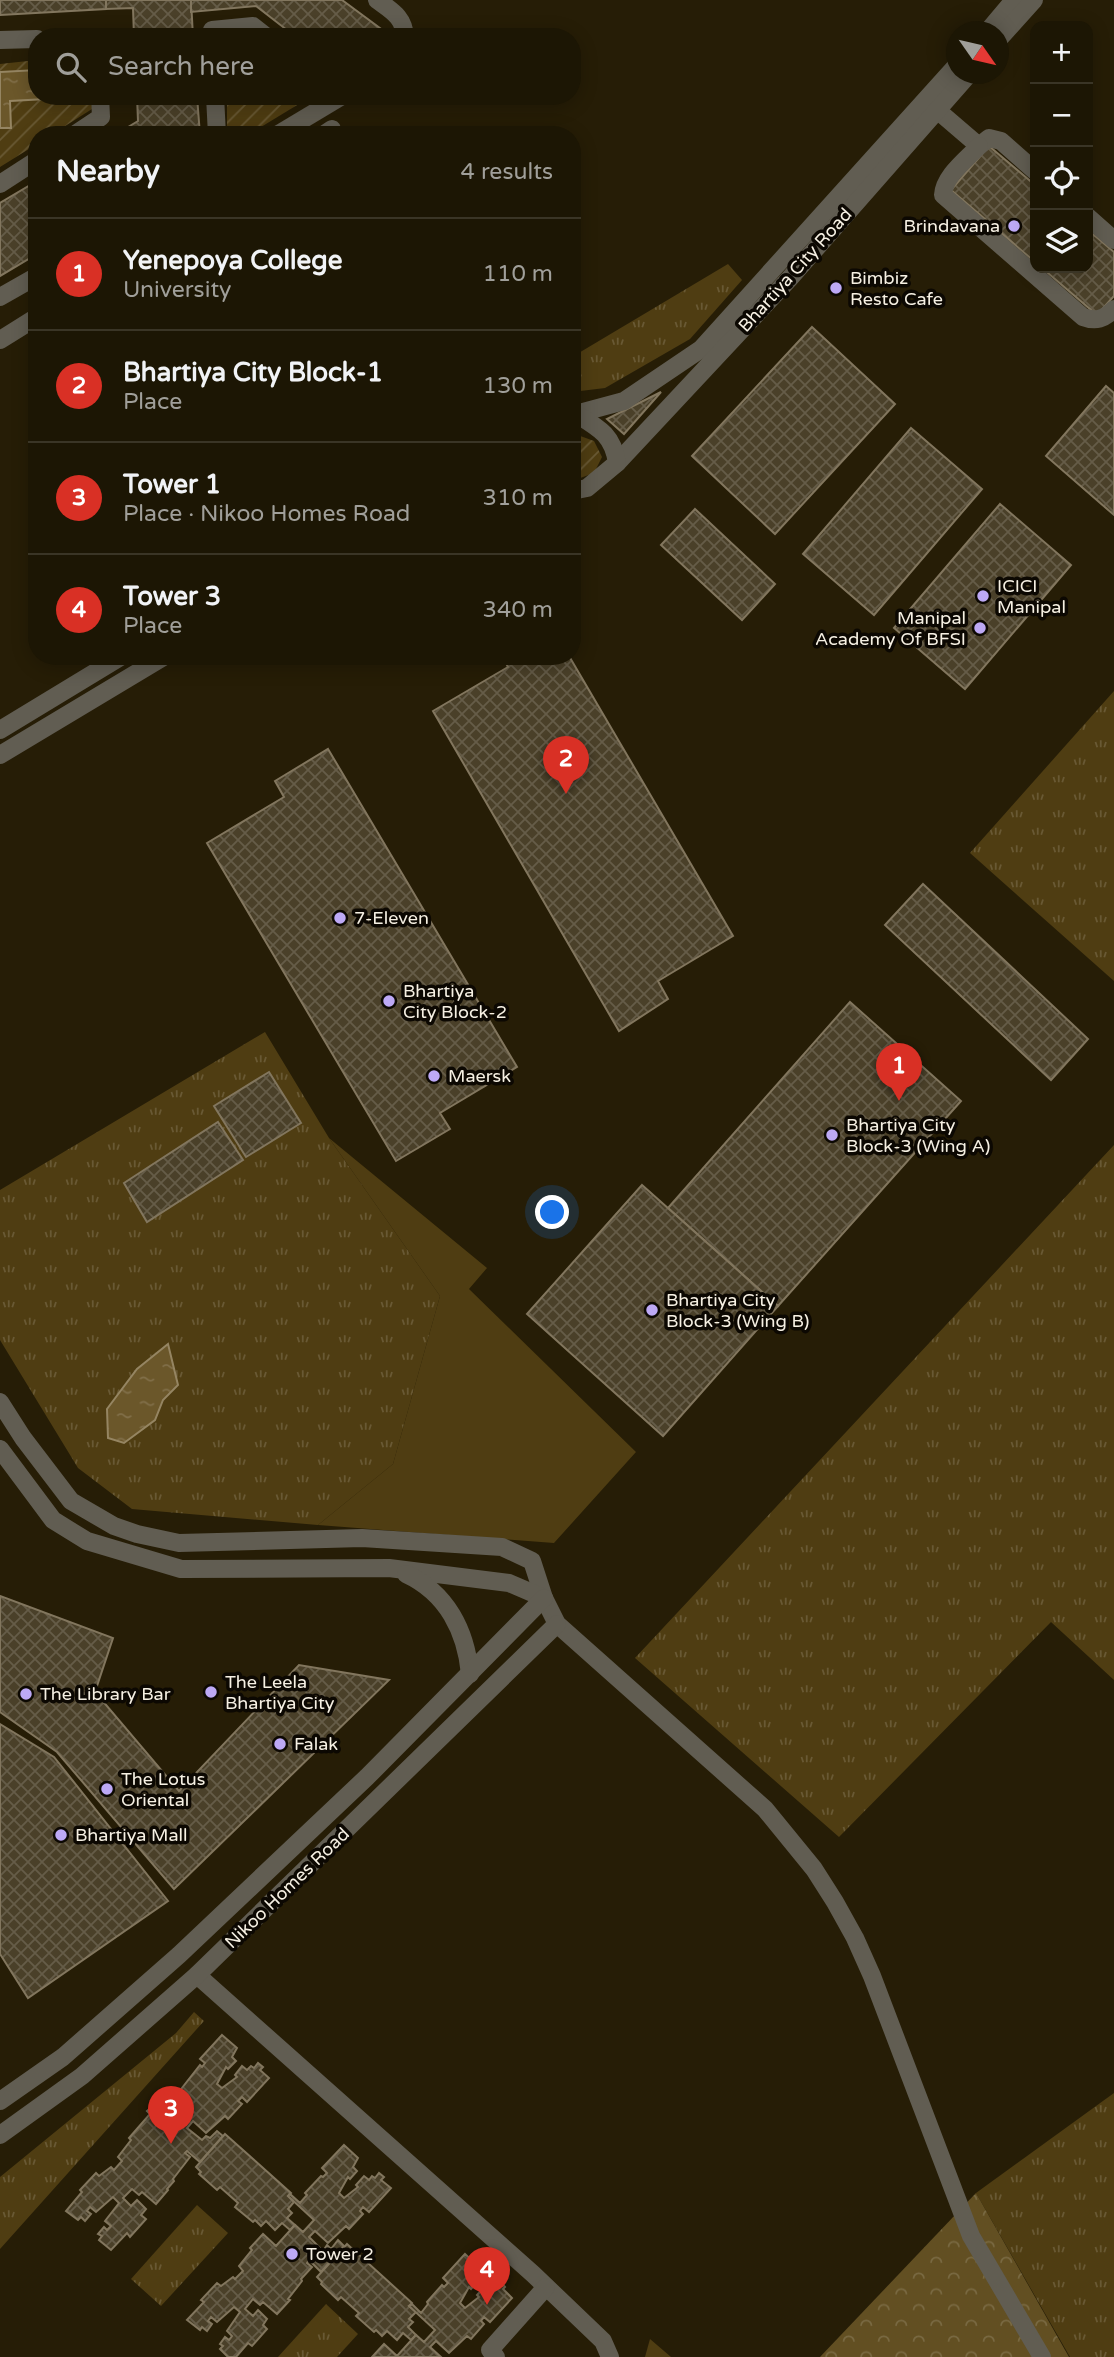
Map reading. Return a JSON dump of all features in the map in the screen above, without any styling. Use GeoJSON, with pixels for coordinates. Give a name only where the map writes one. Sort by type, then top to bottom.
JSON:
{"type":"FeatureCollection","features":[{"type":"Feature","properties":{"kind":"street"},"geometry":{"type":"LineString","coordinates":[[377,0],[398,15],[404,28]]}},
{"type":"Feature","properties":{"kind":"street"},"geometry":{"type":"LineString","coordinates":[[996,21],[1014,0]]}},
{"type":"Feature","properties":{"kind":"street"},"geometry":{"type":"LineString","coordinates":[[1009,29],[1034,0]]}},
{"type":"Feature","properties":{"kind":"street"},"geometry":{"type":"LineString","coordinates":[[232,28],[256,28]]}},
{"type":"Feature","properties":{"kind":"street"},"geometry":{"type":"LineString","coordinates":[[0,40],[28,39]]}},
{"type":"Feature","properties":{"kind":"street","name":"Bhartiya City Road"},"geometry":{"type":"LineString","coordinates":[[581,412],[624,401],[701,349],[946,78]]}},
{"type":"Feature","properties":{"kind":"street","name":"Bhartiya City Road"},"geometry":{"type":"LineString","coordinates":[[581,489],[587,488],[617,463],[790,278],[960,84]]}},
{"type":"Feature","properties":{"kind":"street"},"geometry":{"type":"LineString","coordinates":[[88,126],[101,117],[100,105]]}},
{"type":"Feature","properties":{"kind":"street"},"geometry":{"type":"LineString","coordinates":[[215,105],[217,126]]}},
{"type":"Feature","properties":{"kind":"street"},"geometry":{"type":"LineString","coordinates":[[292,126],[327,105]]}},
{"type":"Feature","properties":{"kind":"street"},"geometry":{"type":"LineString","coordinates":[[937,110],[979,146]]}},
{"type":"Feature","properties":{"kind":"street"},"geometry":{"type":"LineString","coordinates":[[1030,166],[1002,141],[989,138],[955,172],[944,187],[943,195],[1083,317],[1100,319],[1114,309]]}},
{"type":"Feature","properties":{"kind":"street"},"geometry":{"type":"LineString","coordinates":[[0,184],[28,166]]}},
{"type":"Feature","properties":{"kind":"street"},"geometry":{"type":"LineString","coordinates":[[1093,221],[1114,240]]}},
{"type":"Feature","properties":{"kind":"street"},"geometry":{"type":"LineString","coordinates":[[0,297],[28,281]]}},
{"type":"Feature","properties":{"kind":"street"},"geometry":{"type":"LineString","coordinates":[[0,340],[28,323]]}},
{"type":"Feature","properties":{"kind":"street","name":"Bhartiya City Road"},"geometry":{"type":"LineString","coordinates":[[581,418],[606,434],[615,448],[617,463]]}},
{"type":"Feature","properties":{"kind":"street"},"geometry":{"type":"LineString","coordinates":[[0,730],[107,665]]}},
{"type":"Feature","properties":{"kind":"street"},"geometry":{"type":"LineString","coordinates":[[0,755],[150,665]]}},
{"type":"Feature","properties":{"kind":"street"},"geometry":{"type":"LineString","coordinates":[[0,1402],[23,1438],[71,1501],[114,1526],[137,1534],[179,1543],[362,1538],[502,1547],[533,1561],[544,1598],[558,1624],[765,1809],[821,1880],[855,1938],[872,1976],[971,2236],[1042,2357]]}},
{"type":"Feature","properties":{"kind":"street"},"geometry":{"type":"LineString","coordinates":[[0,1449],[53,1520],[88,1541],[181,1569],[396,1569],[509,1583],[544,1598]]}},
{"type":"Feature","properties":{"kind":"street"},"geometry":{"type":"LineString","coordinates":[[396,1569],[424,1584],[447,1607],[463,1637],[470,1674]]}},
{"type":"Feature","properties":{"kind":"street","name":"Nikoo Homes Road"},"geometry":{"type":"LineString","coordinates":[[0,2101],[63,2057],[179,1955],[279,1861],[544,1598]]}},
{"type":"Feature","properties":{"kind":"street","name":"Nikoo Homes Road"},"geometry":{"type":"LineString","coordinates":[[0,2135],[82,2076],[197,1975],[558,1624]]}},
{"type":"Feature","properties":{"kind":"street"},"geometry":{"type":"LineString","coordinates":[[279,1861],[295,1881]]}},
{"type":"Feature","properties":{"kind":"street"},"geometry":{"type":"LineString","coordinates":[[197,1975],[546,2287],[603,2341],[610,2357]]}},
{"type":"Feature","properties":{"kind":"street"},"geometry":{"type":"LineString","coordinates":[[496,2357],[489,2350],[546,2287]]}},
{"type":"Feature","properties":{"kind":"green space"},"geometry":{"type":"Polygon","coordinates":[[[28,61],[28,105],[92,105],[92,109],[65,126],[28,126],[28,150],[0,167],[0,64],[28,61]]]}},
{"type":"Feature","properties":{"kind":"green space"},"geometry":{"type":"Polygon","coordinates":[[[227,105],[297,105],[263,126],[227,126],[227,105]]]}},
{"type":"Feature","properties":{"kind":"green space"},"geometry":{"type":"Polygon","coordinates":[[[728,264],[742,280],[690,339],[605,388],[581,391],[581,352],[728,264]]]}},
{"type":"Feature","properties":{"kind":"green space"},"geometry":{"type":"Polygon","coordinates":[[[581,436],[594,441],[602,457],[594,473],[581,478],[581,436]]]}},
{"type":"Feature","properties":{"kind":"green space"},"geometry":{"type":"Polygon","coordinates":[[[1114,691],[1114,981],[970,853],[1114,691]]]}},
{"type":"Feature","properties":{"kind":"green space"},"geometry":{"type":"Polygon","coordinates":[[[265,1032],[329,1138],[440,1296],[393,1464],[318,1525],[132,1509],[78,1468],[0,1340],[0,1190],[265,1032]]]}},
{"type":"Feature","properties":{"kind":"green space"},"geometry":{"type":"Polygon","coordinates":[[[329,1138],[487,1268],[469,1289],[636,1452],[554,1543],[318,1525],[393,1464],[440,1296],[329,1138]]]}},
{"type":"Feature","properties":{"kind":"green space"},"geometry":{"type":"Polygon","coordinates":[[[1114,1145],[1114,1680],[1051,1622],[839,1837],[635,1658],[1114,1145]]]}},
{"type":"Feature","properties":{"kind":"green space"},"geometry":{"type":"Polygon","coordinates":[[[194,2012],[204,2021],[0,2249],[0,2177],[176,2033],[194,2012]]]}},
{"type":"Feature","properties":{"kind":"green space"},"geometry":{"type":"Polygon","coordinates":[[[1114,2093],[1114,2357],[1070,2357],[976,2193],[1114,2093]]]}},
{"type":"Feature","properties":{"kind":"green space"},"geometry":{"type":"Polygon","coordinates":[[[976,2193],[1069,2357],[820,2357],[976,2193]]]}},
{"type":"Feature","properties":{"kind":"green space"},"geometry":{"type":"Polygon","coordinates":[[[197,2205],[228,2233],[161,2306],[131,2279],[197,2205]]]}},
{"type":"Feature","properties":{"kind":"green space"},"geometry":{"type":"Polygon","coordinates":[[[326,2304],[358,2334],[337,2357],[278,2357],[326,2304]]]}},
{"type":"Feature","properties":{"kind":"green space"},"geometry":{"type":"Polygon","coordinates":[[[650,2339],[671,2357],[645,2357],[650,2339]]]}},
{"type":"Feature","properties":{"kind":"water"},"geometry":{"type":"Polygon","coordinates":[[[28,70],[28,100],[10,101],[11,128],[0,128],[0,72],[28,70]]]}},
{"type":"Feature","properties":{"kind":"water"},"geometry":{"type":"Polygon","coordinates":[[[168,1344],[178,1385],[163,1400],[155,1420],[124,1443],[108,1438],[107,1409],[137,1369],[168,1344]]]}},
{"type":"Feature","properties":{"kind":"building"},"geometry":{"type":"Polygon","coordinates":[[[0,0],[106,0],[106,9],[0,15],[0,0]]]}},
{"type":"Feature","properties":{"kind":"building"},"geometry":{"type":"Polygon","coordinates":[[[106,0],[191,0],[193,28],[134,28],[133,8],[106,9],[106,0]]]}},
{"type":"Feature","properties":{"kind":"building"},"geometry":{"type":"Polygon","coordinates":[[[191,0],[342,0],[380,28],[284,28],[256,6],[191,12],[191,0]]]}},
{"type":"Feature","properties":{"kind":"building"},"geometry":{"type":"Polygon","coordinates":[[[137,105],[198,105],[199,126],[130,126],[138,121],[137,105]]]}},
{"type":"Feature","properties":{"kind":"building","name":"Brindavana"},"geometry":{"type":"Polygon","coordinates":[[[989,146],[1030,181],[1030,258],[951,190],[989,146]]]}},
{"type":"Feature","properties":{"kind":"building"},"geometry":{"type":"Polygon","coordinates":[[[28,186],[28,259],[0,276],[0,203],[28,186]]]}},
{"type":"Feature","properties":{"kind":"building","name":"Brindavana"},"geometry":{"type":"Polygon","coordinates":[[[1093,234],[1114,252],[1114,296],[1097,315],[1048,273],[1093,273],[1093,234]]]}},
{"type":"Feature","properties":{"kind":"building"},"geometry":{"type":"Polygon","coordinates":[[[812,327],[895,404],[775,534],[692,456],[812,327]]]}},
{"type":"Feature","properties":{"kind":"building"},"geometry":{"type":"Polygon","coordinates":[[[1106,386],[1114,393],[1114,515],[1046,456],[1106,386]]]}},
{"type":"Feature","properties":{"kind":"building"},"geometry":{"type":"Polygon","coordinates":[[[661,392],[624,434],[607,419],[661,392]]]}},
{"type":"Feature","properties":{"kind":"building"},"geometry":{"type":"Polygon","coordinates":[[[911,428],[982,489],[874,615],[803,554],[911,428]]]}},
{"type":"Feature","properties":{"kind":"building","name":"ICICI Manipal"},"geometry":{"type":"Polygon","coordinates":[[[1000,504],[1071,565],[965,689],[894,628],[1000,504]]]}},
{"type":"Feature","properties":{"kind":"building"},"geometry":{"type":"Polygon","coordinates":[[[695,509],[775,584],[742,620],[661,545],[695,509]]]}},
{"type":"Feature","properties":{"kind":"building"},"geometry":{"type":"Polygon","coordinates":[[[507,665],[574,665],[733,936],[658,981],[668,999],[619,1031],[433,711],[508,667],[507,665]]]}},
{"type":"Feature","properties":{"kind":"building","name":"Bhartiya City Block-2"},"geometry":{"type":"Polygon","coordinates":[[[328,749],[517,1067],[440,1113],[450,1129],[396,1161],[207,843],[284,797],[275,781],[328,749]]]}},
{"type":"Feature","properties":{"kind":"building"},"geometry":{"type":"Polygon","coordinates":[[[923,884],[1088,1039],[1051,1080],[885,925],[923,884]]]}},
{"type":"Feature","properties":{"kind":"building","name":"Bhartiya City Block-3 (Wing A)"},"geometry":{"type":"Polygon","coordinates":[[[850,1002],[961,1101],[778,1306],[668,1208],[850,1002]]]}},
{"type":"Feature","properties":{"kind":"building"},"geometry":{"type":"Polygon","coordinates":[[[269,1072],[301,1123],[246,1157],[214,1106],[269,1072]]]}},
{"type":"Feature","properties":{"kind":"building"},"geometry":{"type":"Polygon","coordinates":[[[218,1122],[243,1160],[147,1222],[124,1183],[218,1122]]]}},
{"type":"Feature","properties":{"kind":"building","name":"Bhartiya City Block-3 (Wing B)"},"geometry":{"type":"Polygon","coordinates":[[[642,1185],[778,1306],[663,1436],[527,1314],[642,1185]]]}},
{"type":"Feature","properties":{"kind":"building"},"geometry":{"type":"Polygon","coordinates":[[[0,1596],[113,1638],[95,1692],[179,1791],[299,1665],[389,1680],[174,1889],[57,1752],[0,1712],[0,1596]]]}},
{"type":"Feature","properties":{"kind":"building","name":"Bhartiya Mall"},"geometry":{"type":"Polygon","coordinates":[[[0,1724],[54,1757],[168,1901],[28,1998],[0,1954],[0,1724]]]}},
{"type":"Feature","properties":{"kind":"building"},"geometry":{"type":"Polygon","coordinates":[[[222,2035],[237,2048],[232,2057],[236,2061],[228,2069],[226,2067],[217,2084],[222,2088],[237,2077],[235,2075],[242,2066],[247,2070],[258,2063],[263,2067],[260,2070],[269,2078],[247,2102],[242,2097],[238,2101],[242,2104],[228,2119],[225,2116],[206,2133],[193,2121],[187,2128],[202,2140],[206,2136],[210,2138],[217,2131],[223,2136],[200,2162],[187,2151],[185,2153],[190,2157],[156,2204],[142,2192],[139,2195],[132,2189],[123,2198],[131,2206],[137,2200],[146,2209],[141,2215],[146,2219],[130,2237],[127,2233],[111,2250],[99,2240],[102,2236],[98,2234],[104,2227],[107,2230],[111,2226],[105,2221],[119,2203],[113,2197],[96,2212],[90,2207],[87,2211],[91,2214],[85,2221],[81,2217],[78,2220],[66,2211],[96,2173],[99,2176],[111,2167],[114,2170],[122,2161],[118,2157],[131,2140],[129,2138],[150,2114],[147,2111],[173,2088],[178,2093],[200,2065],[202,2067],[205,2063],[200,2059],[222,2035]]]}},
{"type":"Feature","properties":{"kind":"building"},"geometry":{"type":"Polygon","coordinates":[[[225,2134],[291,2193],[288,2196],[294,2202],[288,2209],[292,2213],[287,2218],[295,2225],[290,2230],[282,2223],[275,2230],[266,2221],[261,2226],[255,2220],[253,2222],[235,2207],[238,2203],[220,2187],[217,2190],[199,2174],[201,2172],[196,2167],[225,2134]]]}},
{"type":"Feature","properties":{"kind":"building","name":"Tower 2"},"geometry":{"type":"Polygon","coordinates":[[[344,2145],[358,2158],[353,2167],[357,2171],[350,2179],[348,2177],[339,2193],[344,2198],[358,2187],[356,2185],[364,2176],[369,2180],[379,2173],[384,2177],[381,2180],[391,2188],[369,2212],[363,2207],[360,2211],[363,2214],[349,2229],[346,2226],[328,2243],[315,2231],[309,2237],[323,2251],[327,2245],[331,2249],[338,2240],[344,2246],[321,2272],[309,2260],[307,2263],[312,2267],[277,2314],[263,2302],[260,2305],[253,2299],[245,2309],[253,2316],[258,2310],[267,2319],[263,2325],[267,2329],[252,2346],[248,2343],[236,2357],[228,2357],[220,2349],[223,2346],[220,2344],[225,2337],[229,2340],[232,2336],[227,2331],[240,2312],[234,2307],[217,2322],[211,2317],[208,2321],[212,2324],[207,2331],[202,2327],[200,2330],[187,2320],[217,2283],[221,2286],[233,2277],[235,2279],[243,2271],[239,2266],[263,2234],[276,2246],[295,2225],[303,2232],[314,2220],[288,2196],[290,2194],[300,2203],[307,2195],[305,2193],[327,2173],[322,2168],[344,2145]]]}},
{"type":"Feature","properties":{"kind":"building"},"geometry":{"type":"Polygon","coordinates":[[[347,2244],[412,2303],[409,2306],[416,2312],[409,2319],[413,2322],[408,2327],[416,2335],[411,2340],[403,2333],[397,2340],[387,2331],[382,2336],[376,2330],[374,2332],[356,2316],[359,2313],[341,2297],[338,2300],[321,2284],[317,2277],[347,2244]]]}},
{"type":"Feature","properties":{"kind":"building"},"geometry":{"type":"Polygon","coordinates":[[[465,2254],[479,2267],[474,2277],[478,2281],[471,2289],[469,2287],[460,2303],[465,2308],[479,2297],[477,2295],[485,2286],[490,2290],[501,2282],[505,2287],[503,2289],[512,2298],[490,2322],[484,2317],[481,2321],[484,2324],[471,2339],[467,2336],[449,2353],[436,2341],[430,2347],[441,2357],[372,2357],[384,2344],[397,2356],[416,2335],[424,2342],[435,2330],[409,2306],[412,2304],[421,2313],[442,2285],[444,2287],[448,2283],[443,2278],[465,2254]]]}},
{"type":"Feature","properties":{"kind":"place","name":"Brindavana"},"geometry":{"type":"Point","coordinates":[1014,226]}},
{"type":"Feature","properties":{"kind":"place","name":"Bimbiz Resto Cafe"},"geometry":{"type":"Point","coordinates":[836,288]}},
{"type":"Feature","properties":{"kind":"place","name":"ICICI Manipal"},"geometry":{"type":"Point","coordinates":[983,596]}},
{"type":"Feature","properties":{"kind":"place","name":"Manipal Academy Of BFSI"},"geometry":{"type":"Point","coordinates":[980,628]}},
{"type":"Feature","properties":{"kind":"place","name":"Bhartiya City Block-1"},"geometry":{"type":"Point","coordinates":[566,794]}},
{"type":"Feature","properties":{"kind":"place","name":"7-Eleven"},"geometry":{"type":"Point","coordinates":[340,918]}},
{"type":"Feature","properties":{"kind":"place","name":"Bhartiya City Block-2"},"geometry":{"type":"Point","coordinates":[389,1001]}},
{"type":"Feature","properties":{"kind":"place","name":"Maersk"},"geometry":{"type":"Point","coordinates":[434,1076]}},
{"type":"Feature","properties":{"kind":"place","name":"Yenepoya College"},"geometry":{"type":"Point","coordinates":[899,1101]}},
{"type":"Feature","properties":{"kind":"place","name":"Bhartiya City Block-3 (Wing A)"},"geometry":{"type":"Point","coordinates":[832,1135]}},
{"type":"Feature","properties":{"kind":"place","name":"Bhartiya City Block-3 (Wing B)"},"geometry":{"type":"Point","coordinates":[652,1310]}},
{"type":"Feature","properties":{"kind":"place","name":"The Leela Bhartiya City"},"geometry":{"type":"Point","coordinates":[211,1692]}},
{"type":"Feature","properties":{"kind":"place","name":"The Library Bar"},"geometry":{"type":"Point","coordinates":[26,1694]}},
{"type":"Feature","properties":{"kind":"place","name":"Falak"},"geometry":{"type":"Point","coordinates":[280,1744]}},
{"type":"Feature","properties":{"kind":"place","name":"The Lotus Oriental"},"geometry":{"type":"Point","coordinates":[107,1789]}},
{"type":"Feature","properties":{"kind":"place","name":"Bhartiya Mall"},"geometry":{"type":"Point","coordinates":[61,1835]}},
{"type":"Feature","properties":{"kind":"place","name":"Tower 1"},"geometry":{"type":"Point","coordinates":[171,2144]}},
{"type":"Feature","properties":{"kind":"place","name":"Tower 2"},"geometry":{"type":"Point","coordinates":[292,2254]}},
{"type":"Feature","properties":{"kind":"place","name":"Tower 3"},"geometry":{"type":"Point","coordinates":[487,2305]}}]}
